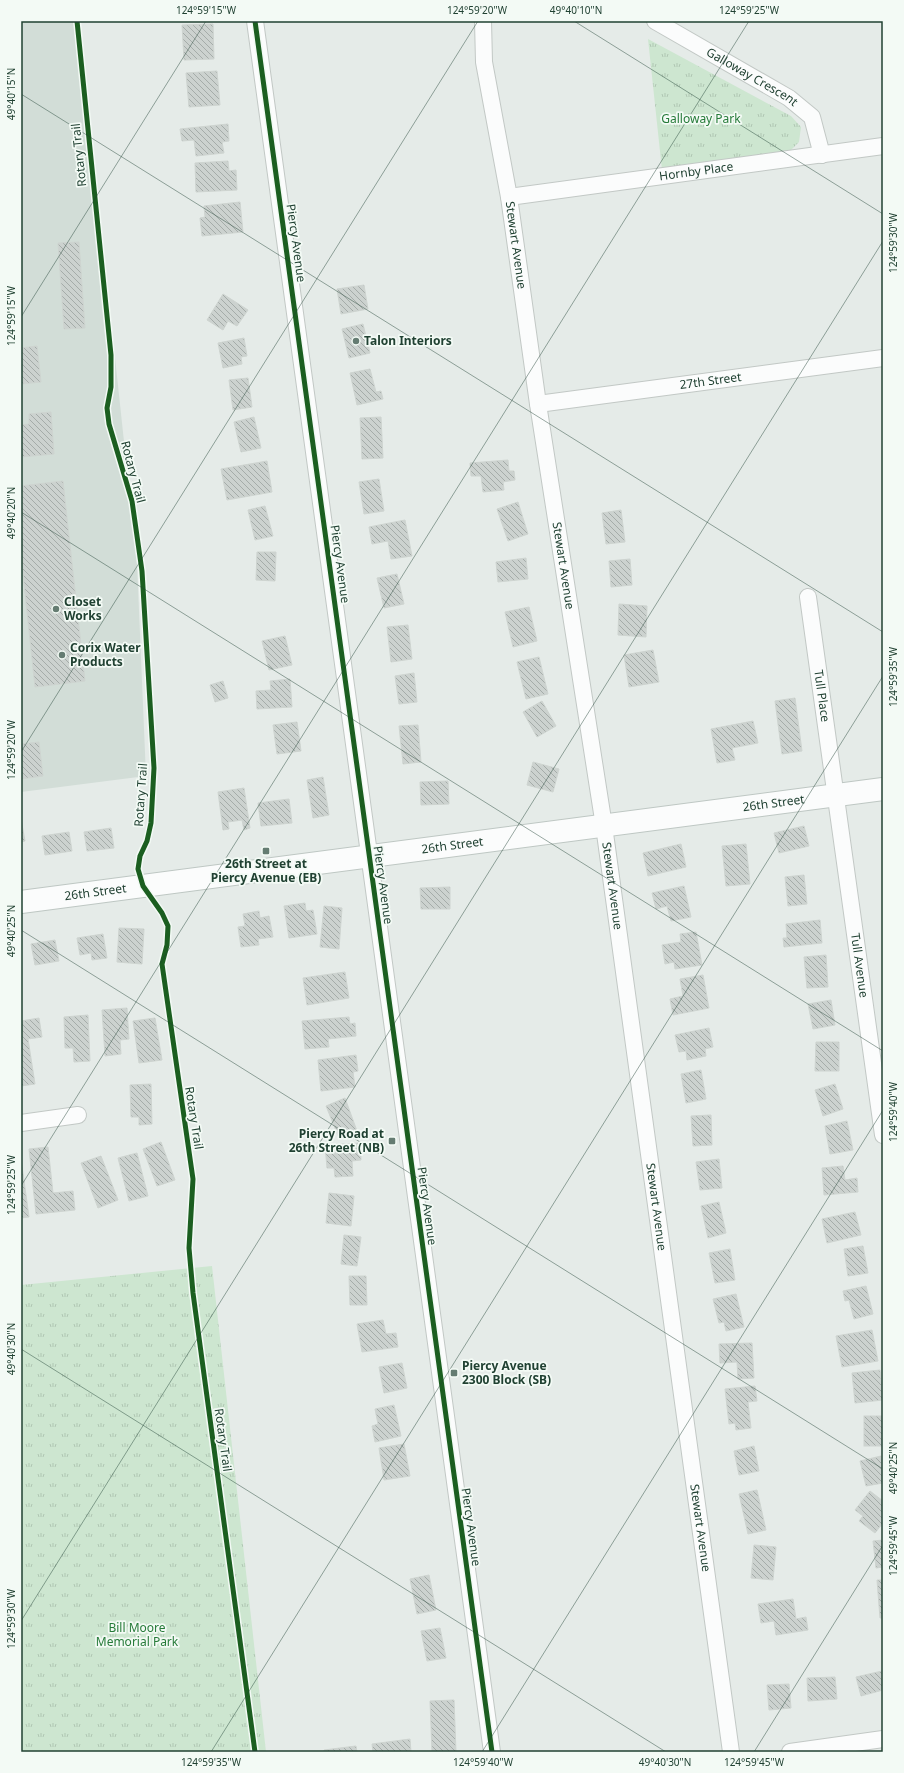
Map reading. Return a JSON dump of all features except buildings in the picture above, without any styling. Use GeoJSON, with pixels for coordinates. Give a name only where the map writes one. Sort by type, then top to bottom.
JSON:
{"type":"FeatureCollection","features":[{"type":"Feature","properties":{"kind":"street","name":"Piercy Avenue"},"geometry":{"type":"LineString","coordinates":[[255,21],[492,1752]]}},
{"type":"Feature","properties":{"kind":"street","name":"Stewart Avenue"},"geometry":{"type":"LineString","coordinates":[[483,21],[484,62],[509,197],[538,404],[604,826],[731,1752]]}},
{"type":"Feature","properties":{"kind":"street","name":"Galloway Crescent"},"geometry":{"type":"LineString","coordinates":[[655,21],[790,98],[812,117],[822,155]]}},
{"type":"Feature","properties":{"kind":"street","name":"Hornby Place"},"geometry":{"type":"LineString","coordinates":[[509,197],[883,146]]}},
{"type":"Feature","properties":{"kind":"street","name":"27th Street"},"geometry":{"type":"LineString","coordinates":[[538,404],[883,358]]}},
{"type":"Feature","properties":{"kind":"street","name":"Tull Place"},"geometry":{"type":"LineString","coordinates":[[808,597],[835,796]]}},
{"type":"Feature","properties":{"kind":"street","name":"26th Street"},"geometry":{"type":"LineString","coordinates":[[21,902],[883,789]]}},
{"type":"Feature","properties":{"kind":"street","name":"Tull Avenue"},"geometry":{"type":"LineString","coordinates":[[835,796],[883,1135]]}},
{"type":"Feature","properties":{"kind":"street"},"geometry":{"type":"LineString","coordinates":[[21,1123],[78,1115]]}},
{"type":"Feature","properties":{"kind":"street"},"geometry":{"type":"LineString","coordinates":[[790,1752],[883,1739]]}},
{"type":"Feature","properties":{"kind":"shaded area"},"geometry":{"type":"Polygon","coordinates":[[[21,21],[79,21],[137,563],[146,776],[21,792],[21,21]]]}},
{"type":"Feature","properties":{"kind":"green space","name":"Galloway Park"},"geometry":{"type":"Polygon","coordinates":[[[648,39],[791,116],[801,127],[799,142],[789,152],[662,170],[648,39]]]}},
{"type":"Feature","properties":{"kind":"green space","name":"Bill Moore Memorial Park"},"geometry":{"type":"Polygon","coordinates":[[[212,1266],[266,1752],[21,1752],[21,1285],[212,1266]]]}},
{"type":"Feature","properties":{"kind":"cycle path","name":"Rotary Trail"},"geometry":{"type":"LineString","coordinates":[[77,21],[111,355],[111,387],[107,408],[109,424],[132,501],[142,571],[154,768],[151,823],[147,841],[140,856],[138,869],[143,886],[162,913],[168,926],[167,945],[162,964],[193,1179],[189,1248],[193,1293],[255,1752]]}},
{"type":"Feature","properties":{"kind":"cycle path"},"geometry":{"type":"LineString","coordinates":[[255,21],[492,1752]]}},
{"type":"Feature","properties":{"kind":"place","name":"Talon Interiors"},"geometry":{"type":"Point","coordinates":[356,341]}},
{"type":"Feature","properties":{"kind":"place","name":"Closet Works"},"geometry":{"type":"Point","coordinates":[56,609]}},
{"type":"Feature","properties":{"kind":"place","name":"Corix Water Products"},"geometry":{"type":"Point","coordinates":[62,655]}},
{"type":"Feature","properties":{"kind":"place","name":"26th Street at Piercy Avenue (EB)"},"geometry":{"type":"Point","coordinates":[266,851]}},
{"type":"Feature","properties":{"kind":"place","name":"Piercy Road at 26th Street (NB)"},"geometry":{"type":"Point","coordinates":[392,1141]}},
{"type":"Feature","properties":{"kind":"place","name":"Piercy Avenue 2300 Block (SB)"},"geometry":{"type":"Point","coordinates":[454,1373]}}]}
